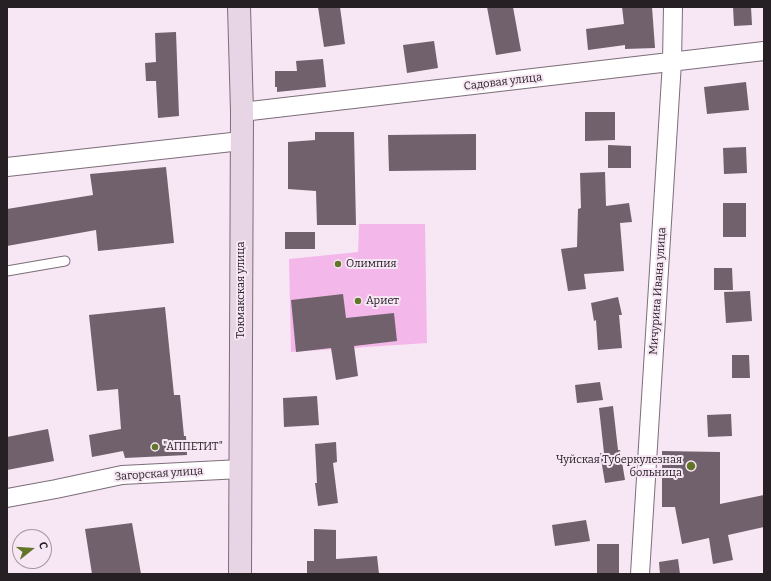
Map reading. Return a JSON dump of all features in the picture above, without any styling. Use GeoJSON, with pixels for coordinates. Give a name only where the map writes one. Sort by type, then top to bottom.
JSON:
{"type":"FeatureCollection","features":[{"type":"Feature","properties":{"kind":"main road","name":"Токмакская улица"},"geometry":{"type":"LineString","coordinates":[[239,7],[242,112],[240,574]]}},
{"type":"Feature","properties":{"kind":"street","name":"Мичурина Ивана улица"},"geometry":{"type":"LineString","coordinates":[[640,574],[672,62],[673,7]]}},
{"type":"Feature","properties":{"kind":"street","name":"Садовая улица"},"geometry":{"type":"LineString","coordinates":[[242,112],[764,51]]}},
{"type":"Feature","properties":{"kind":"street"},"geometry":{"type":"LineString","coordinates":[[7,167],[241,141]]}},
{"type":"Feature","properties":{"kind":"street","name":"Загорская улица"},"geometry":{"type":"LineString","coordinates":[[7,498],[122,475],[241,468]]}},
{"type":"Feature","properties":{"kind":"lane"},"geometry":{"type":"LineString","coordinates":[[7,271],[65,261]]}},
{"type":"Feature","properties":{"kind":"shaded area","name":"Ариет"},"geometry":{"type":"Polygon","coordinates":[[[359,224],[425,224],[427,343],[291,352],[289,259],[358,252],[359,224]]]}},
{"type":"Feature","properties":{"kind":"building"},"geometry":{"type":"Polygon","coordinates":[[[318,7],[340,7],[345,44],[324,47],[318,7]]]}},
{"type":"Feature","properties":{"kind":"building"},"geometry":{"type":"Polygon","coordinates":[[[487,7],[513,7],[521,51],[496,55],[487,7]]]}},
{"type":"Feature","properties":{"kind":"building"},"geometry":{"type":"Polygon","coordinates":[[[622,7],[652,7],[655,48],[625,49],[625,45],[588,50],[586,29],[624,24],[622,7]]]}},
{"type":"Feature","properties":{"kind":"building"},"geometry":{"type":"Polygon","coordinates":[[[733,7],[751,7],[752,25],[734,26],[733,7]]]}},
{"type":"Feature","properties":{"kind":"building"},"geometry":{"type":"Polygon","coordinates":[[[176,32],[179,116],[158,118],[156,81],[146,81],[145,63],[156,62],[155,33],[176,32]]]}},
{"type":"Feature","properties":{"kind":"building"},"geometry":{"type":"Polygon","coordinates":[[[434,41],[438,68],[407,73],[403,45],[434,41]]]}},
{"type":"Feature","properties":{"kind":"building"},"geometry":{"type":"Polygon","coordinates":[[[323,59],[326,87],[277,92],[277,87],[275,87],[275,71],[297,71],[296,61],[323,59]]]}},
{"type":"Feature","properties":{"kind":"building"},"geometry":{"type":"Polygon","coordinates":[[[746,82],[749,110],[707,114],[704,87],[746,82]]]}},
{"type":"Feature","properties":{"kind":"building"},"geometry":{"type":"Polygon","coordinates":[[[585,112],[615,112],[615,140],[585,141],[585,112]]]}},
{"type":"Feature","properties":{"kind":"building"},"geometry":{"type":"Polygon","coordinates":[[[315,132],[354,132],[356,225],[317,225],[316,191],[288,189],[288,142],[315,140],[315,132]]]}},
{"type":"Feature","properties":{"kind":"building"},"geometry":{"type":"Polygon","coordinates":[[[476,134],[476,170],[389,171],[388,135],[476,134]]]}},
{"type":"Feature","properties":{"kind":"building"},"geometry":{"type":"Polygon","coordinates":[[[608,145],[631,146],[631,168],[608,168],[608,145]]]}},
{"type":"Feature","properties":{"kind":"building"},"geometry":{"type":"Polygon","coordinates":[[[746,147],[747,173],[724,174],[723,148],[746,147]]]}},
{"type":"Feature","properties":{"kind":"building"},"geometry":{"type":"Polygon","coordinates":[[[166,167],[174,243],[98,251],[96,230],[7,246],[7,209],[93,195],[90,174],[166,167]]]}},
{"type":"Feature","properties":{"kind":"building"},"geometry":{"type":"Polygon","coordinates":[[[605,172],[606,206],[629,203],[632,222],[620,223],[624,271],[584,274],[586,289],[568,291],[561,249],[577,247],[578,209],[581,208],[580,173],[605,172]]]}},
{"type":"Feature","properties":{"kind":"building"},"geometry":{"type":"Polygon","coordinates":[[[723,203],[746,203],[746,237],[723,237],[723,203]]]}},
{"type":"Feature","properties":{"kind":"building"},"geometry":{"type":"Polygon","coordinates":[[[285,232],[315,232],[315,249],[285,249],[285,232]]]}},
{"type":"Feature","properties":{"kind":"building"},"geometry":{"type":"Polygon","coordinates":[[[714,268],[732,268],[733,290],[714,290],[714,268]]]}},
{"type":"Feature","properties":{"kind":"building"},"geometry":{"type":"Polygon","coordinates":[[[750,291],[752,321],[726,323],[724,292],[750,291]]]}},
{"type":"Feature","properties":{"kind":"building"},"geometry":{"type":"Polygon","coordinates":[[[343,294],[346,318],[394,313],[397,341],[354,346],[358,376],[336,380],[331,348],[296,352],[291,300],[343,294]]]}},
{"type":"Feature","properties":{"kind":"building"},"geometry":{"type":"Polygon","coordinates":[[[618,297],[622,315],[619,315],[622,348],[598,350],[596,320],[594,321],[591,303],[618,297]]]}},
{"type":"Feature","properties":{"kind":"building"},"geometry":{"type":"Polygon","coordinates":[[[165,307],[174,395],[180,395],[184,436],[186,436],[187,455],[125,458],[123,451],[92,457],[89,435],[121,429],[118,389],[97,391],[89,315],[165,307]]]}},
{"type":"Feature","properties":{"kind":"building"},"geometry":{"type":"Polygon","coordinates":[[[732,355],[749,355],[750,378],[732,378],[732,355]]]}},
{"type":"Feature","properties":{"kind":"building"},"geometry":{"type":"Polygon","coordinates":[[[600,382],[603,400],[577,403],[575,385],[600,382]]]}},
{"type":"Feature","properties":{"kind":"building"},"geometry":{"type":"Polygon","coordinates":[[[317,396],[319,425],[284,427],[283,398],[317,396]]]}},
{"type":"Feature","properties":{"kind":"building"},"geometry":{"type":"Polygon","coordinates":[[[613,406],[618,450],[620,450],[625,480],[605,483],[600,453],[604,453],[599,408],[613,406]]]}},
{"type":"Feature","properties":{"kind":"building"},"geometry":{"type":"Polygon","coordinates":[[[731,414],[732,436],[708,437],[707,415],[731,414]]]}},
{"type":"Feature","properties":{"kind":"building"},"geometry":{"type":"Polygon","coordinates":[[[48,429],[54,461],[7,470],[7,437],[48,429]]]}},
{"type":"Feature","properties":{"kind":"building"},"geometry":{"type":"Polygon","coordinates":[[[336,442],[337,462],[333,463],[338,503],[318,506],[315,483],[317,483],[315,444],[336,442]]]}},
{"type":"Feature","properties":{"kind":"building"},"geometry":{"type":"Polygon","coordinates":[[[662,451],[720,452],[720,504],[764,495],[764,527],[728,535],[733,560],[713,564],[709,538],[682,544],[675,507],[662,507],[662,451]]]}},
{"type":"Feature","properties":{"kind":"building"},"geometry":{"type":"Polygon","coordinates":[[[586,520],[590,541],[555,546],[552,525],[586,520]]]}},
{"type":"Feature","properties":{"kind":"building"},"geometry":{"type":"Polygon","coordinates":[[[132,523],[141,574],[92,574],[85,529],[132,523]]]}},
{"type":"Feature","properties":{"kind":"building"},"geometry":{"type":"Polygon","coordinates":[[[314,529],[336,530],[336,559],[377,556],[379,574],[307,574],[307,561],[314,561],[314,529]]]}},
{"type":"Feature","properties":{"kind":"building"},"geometry":{"type":"Polygon","coordinates":[[[597,544],[619,544],[619,573],[597,573],[597,544]]]}},
{"type":"Feature","properties":{"kind":"building"},"geometry":{"type":"Polygon","coordinates":[[[678,559],[680,574],[660,574],[659,562],[678,559]]]}},
{"type":"Feature","properties":{"kind":"place","name":"Олимпия"},"geometry":{"type":"Point","coordinates":[338,264]}},
{"type":"Feature","properties":{"kind":"place","name":"Ариет"},"geometry":{"type":"Point","coordinates":[358,301]}},
{"type":"Feature","properties":{"kind":"place","name":"\"АППЕТИТ\""},"geometry":{"type":"Point","coordinates":[155,447]}},
{"type":"Feature","properties":{"kind":"place","name":"Чуйская Туберкулезная больница"},"geometry":{"type":"Point","coordinates":[691,466]}}]}
